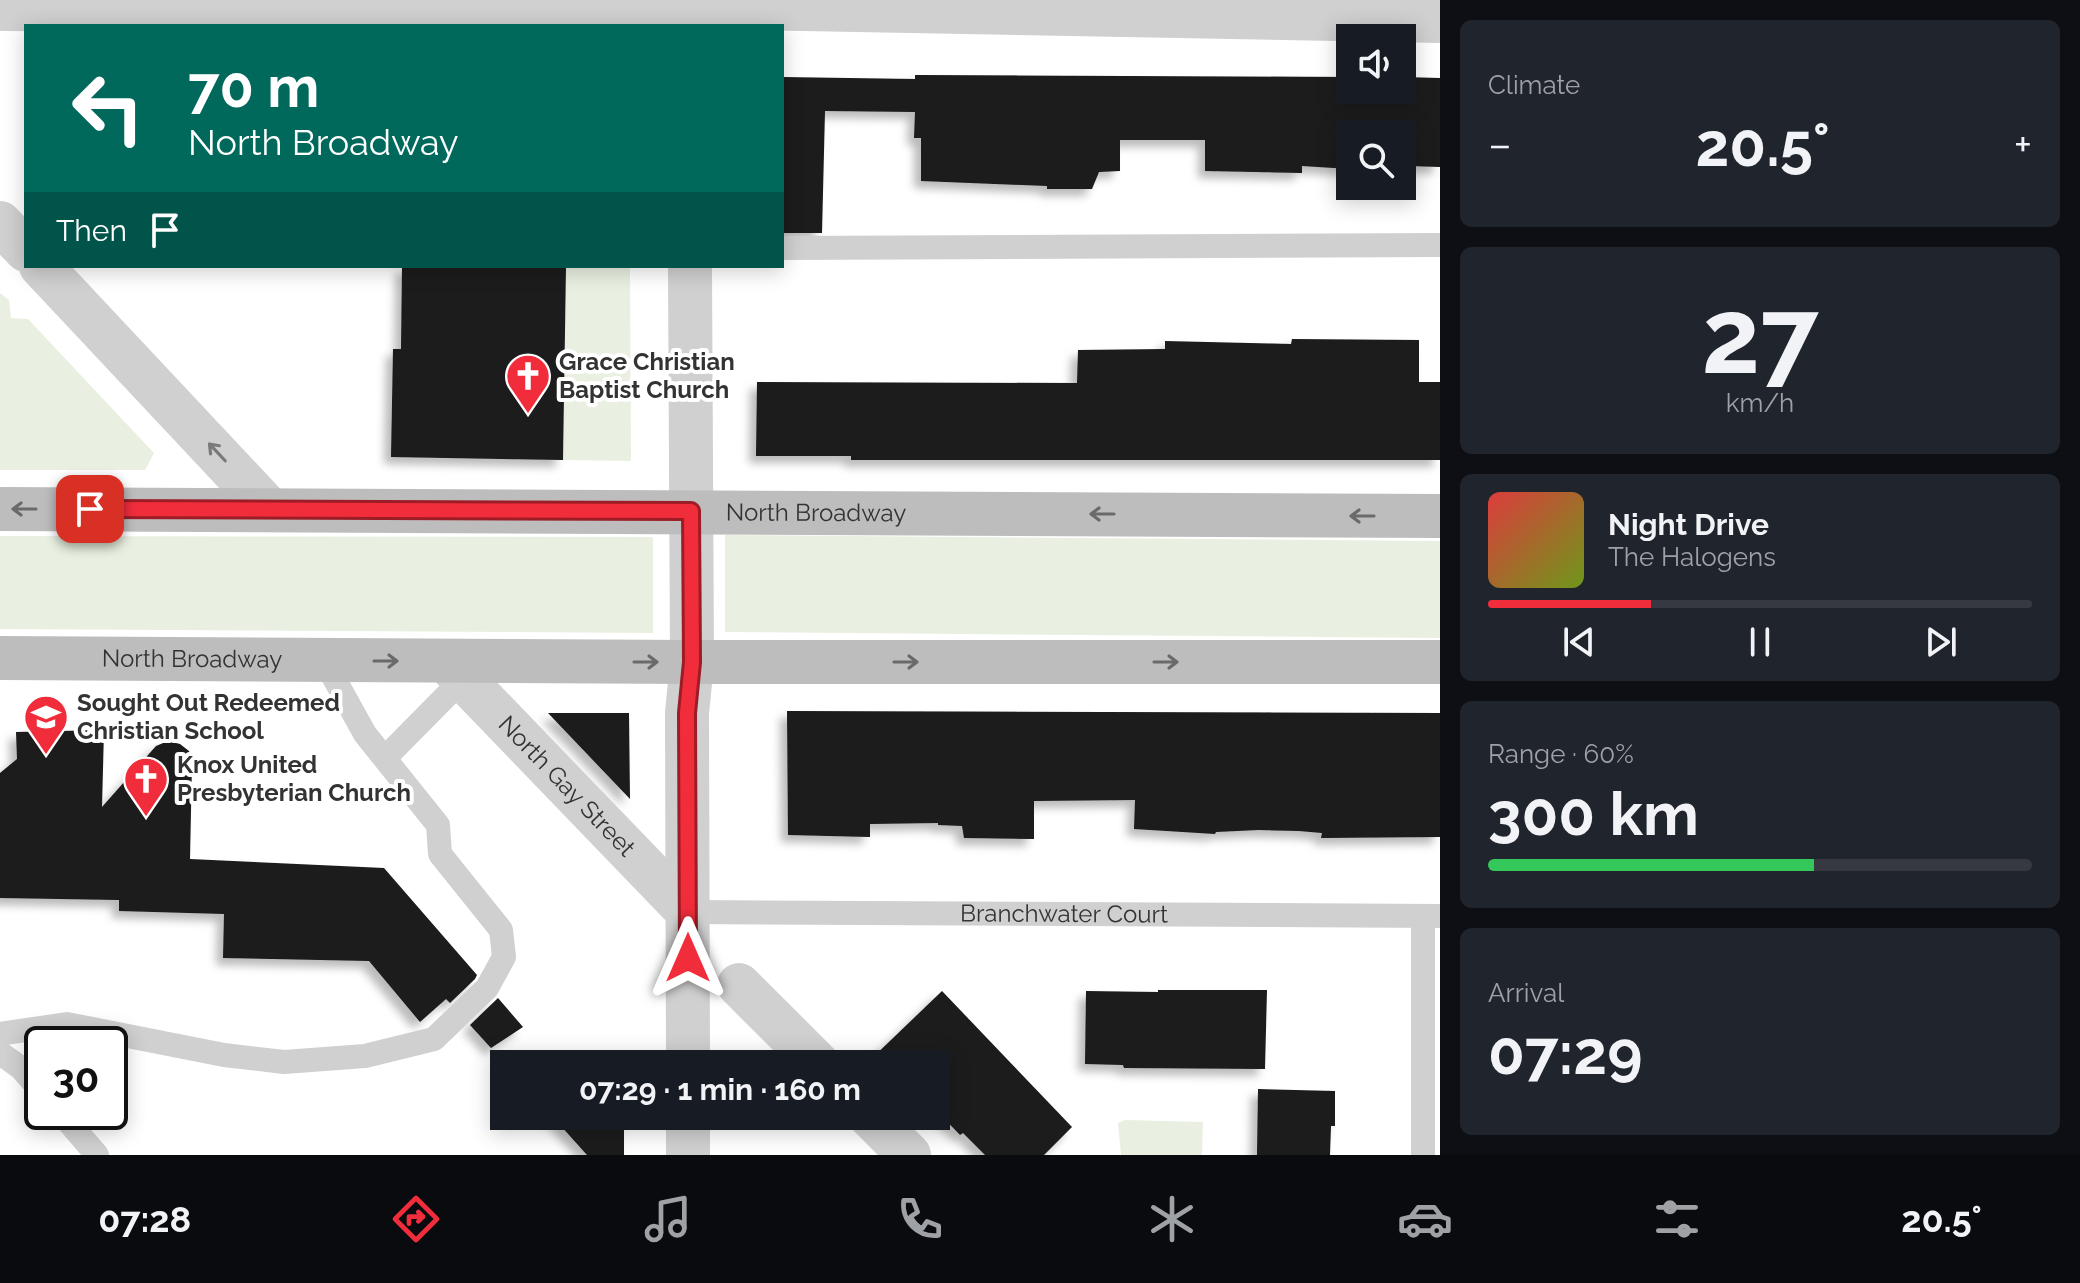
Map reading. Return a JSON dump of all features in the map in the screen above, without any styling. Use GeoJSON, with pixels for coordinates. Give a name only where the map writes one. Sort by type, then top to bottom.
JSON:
{"type":"FeatureCollection","features":[{"type":"Feature","properties":{"kind":"main road","name":"North Broadway"},"geometry":{"type":"LineString","coordinates":[[0,509],[1440,516]]}},
{"type":"Feature","properties":{"kind":"main road","name":"North Broadway"},"geometry":{"type":"LineString","coordinates":[[0,658],[324,660],[454,670],[692,662],[1440,662]]}},
{"type":"Feature","properties":{"kind":"street"},"geometry":{"type":"LineString","coordinates":[[0,9],[170,5],[689,11],[913,6],[1440,21]]}},
{"type":"Feature","properties":{"kind":"street"},"geometry":{"type":"LineString","coordinates":[[0,223],[24,248]]}},
{"type":"Feature","properties":{"kind":"street"},"geometry":{"type":"LineString","coordinates":[[43,268],[270,510]]}},
{"type":"Feature","properties":{"kind":"street"},"geometry":{"type":"LineString","coordinates":[[688,1050],[687,713],[692,662],[690,268]]}},
{"type":"Feature","properties":{"kind":"street","name":"North Gay Street"},"geometry":{"type":"LineString","coordinates":[[454,670],[688,912]]}},
{"type":"Feature","properties":{"kind":"street"},"geometry":{"type":"LineString","coordinates":[[739,985],[804,1050]]}},
{"type":"Feature","properties":{"kind":"street"},"geometry":{"type":"LineString","coordinates":[[688,1130],[688,1155]]}},
{"type":"Feature","properties":{"kind":"street"},"geometry":{"type":"LineString","coordinates":[[884,1130],[909,1155]]}},
{"type":"Feature","properties":{"kind":"lane"},"geometry":{"type":"LineString","coordinates":[[784,248],[1440,245]]}},
{"type":"Feature","properties":{"kind":"lane"},"geometry":{"type":"LineString","coordinates":[[0,1034],[67,1024],[224,1055],[284,1062],[365,1056],[434,1039],[487,988],[504,957],[501,930],[440,854],[438,825],[365,734],[324,660]]}},
{"type":"Feature","properties":{"kind":"lane"},"geometry":{"type":"LineString","coordinates":[[385,758],[454,670]]}},
{"type":"Feature","properties":{"kind":"lane","name":"Branchwater Court"},"geometry":{"type":"LineString","coordinates":[[688,912],[1432,916]]}},
{"type":"Feature","properties":{"kind":"lane"},"geometry":{"type":"LineString","coordinates":[[1423,1155],[1432,916]]}},
{"type":"Feature","properties":{"kind":"lane"},"geometry":{"type":"LineString","coordinates":[[0,1053],[24,1071]]}},
{"type":"Feature","properties":{"kind":"lane"},"geometry":{"type":"LineString","coordinates":[[75,1130],[97,1155]]}},
{"type":"Feature","properties":{"kind":"green space"},"geometry":{"type":"Polygon","coordinates":[[[566,268],[630,268],[631,461],[563,460],[566,268]]]}},
{"type":"Feature","properties":{"kind":"green space"},"geometry":{"type":"Polygon","coordinates":[[[0,293],[9,300],[11,318],[28,319],[154,453],[145,470],[0,470],[0,293]]]}},
{"type":"Feature","properties":{"kind":"green space"},"geometry":{"type":"Polygon","coordinates":[[[725,535],[1440,541],[1440,638],[725,632],[725,535]]]}},
{"type":"Feature","properties":{"kind":"green space"},"geometry":{"type":"Polygon","coordinates":[[[0,536],[653,537],[653,633],[0,629],[0,536]]]}},
{"type":"Feature","properties":{"kind":"green space"},"geometry":{"type":"Polygon","coordinates":[[[1125,1120],[1203,1122],[1202,1155],[1121,1155],[1118,1123],[1125,1120]]]}},
{"type":"Feature","properties":{"kind":"building"},"geometry":{"type":"Polygon","coordinates":[[[784,77],[1336,77],[1336,104],[1416,104],[1416,77],[1440,78],[1440,167],[1416,166],[1416,120],[1336,120],[1336,168],[1302,166],[1302,173],[1205,171],[1205,140],[1120,140],[1120,171],[1099,172],[1092,189],[921,181],[921,138],[914,138],[915,112],[825,111],[822,233],[784,233],[784,77]]]}},
{"type":"Feature","properties":{"kind":"building"},"geometry":{"type":"Polygon","coordinates":[[[402,268],[566,268],[563,460],[391,457],[393,349],[401,349],[402,268]]]}},
{"type":"Feature","properties":{"kind":"building"},"geometry":{"type":"Polygon","coordinates":[[[1292,339],[1419,340],[1419,382],[1440,382],[1440,460],[851,460],[851,456],[756,456],[757,382],[1077,383],[1078,350],[1165,349],[1165,341],[1291,344],[1292,339]]]}},
{"type":"Feature","properties":{"kind":"building"},"geometry":{"type":"Polygon","coordinates":[[[787,711],[1440,713],[1440,837],[1321,838],[1322,833],[1299,831],[1258,830],[1215,834],[1134,829],[1135,800],[1034,801],[1034,839],[964,838],[962,826],[938,823],[870,824],[870,837],[788,835],[787,711]]]}},
{"type":"Feature","properties":{"kind":"building"},"geometry":{"type":"Polygon","coordinates":[[[548,713],[629,713],[630,799],[548,713]]]}},
{"type":"Feature","properties":{"kind":"building"},"geometry":{"type":"Polygon","coordinates":[[[104,730],[102,807],[156,746],[168,741],[180,744],[189,751],[192,762],[190,859],[384,868],[477,975],[475,979],[450,1003],[446,999],[420,1022],[369,961],[223,958],[224,914],[119,911],[119,900],[0,898],[0,773],[17,759],[16,732],[104,730]]]}},
{"type":"Feature","properties":{"kind":"building"},"geometry":{"type":"Polygon","coordinates":[[[1267,990],[1265,1069],[1124,1068],[1123,1065],[1085,1064],[1086,991],[1267,990]]]}},
{"type":"Feature","properties":{"kind":"building"},"geometry":{"type":"Polygon","coordinates":[[[942,991],[1072,1127],[1044,1155],[985,1155],[950,1125],[950,1050],[881,1050],[942,991]]]}},
{"type":"Feature","properties":{"kind":"building"},"geometry":{"type":"Polygon","coordinates":[[[498,998],[523,1027],[491,1048],[470,1025],[498,998]]]}},
{"type":"Feature","properties":{"kind":"building"},"geometry":{"type":"Polygon","coordinates":[[[1258,1089],[1335,1091],[1335,1126],[1331,1126],[1330,1155],[1257,1155],[1258,1089]]]}},
{"type":"Feature","properties":{"kind":"building"},"geometry":{"type":"Polygon","coordinates":[[[565,1130],[624,1130],[624,1155],[587,1155],[565,1130]]]}},
{"type":"Feature","properties":{"kind":"place","name":"Grace Christian Baptist Church"},"geometry":{"type":"Point","coordinates":[528,415]}},
{"type":"Feature","properties":{"kind":"place","name":"Sought Out Redeemed Christian School"},"geometry":{"type":"Point","coordinates":[46,756]}},
{"type":"Feature","properties":{"kind":"place","name":"Knox United Presbyterian Church"},"geometry":{"type":"Point","coordinates":[146,818]}},
{"type":"Feature","properties":{"kind":"route"},"geometry":{"type":"LineString","coordinates":[[90,509],[691,511],[692,662],[687,713],[688,958]]}}]}
